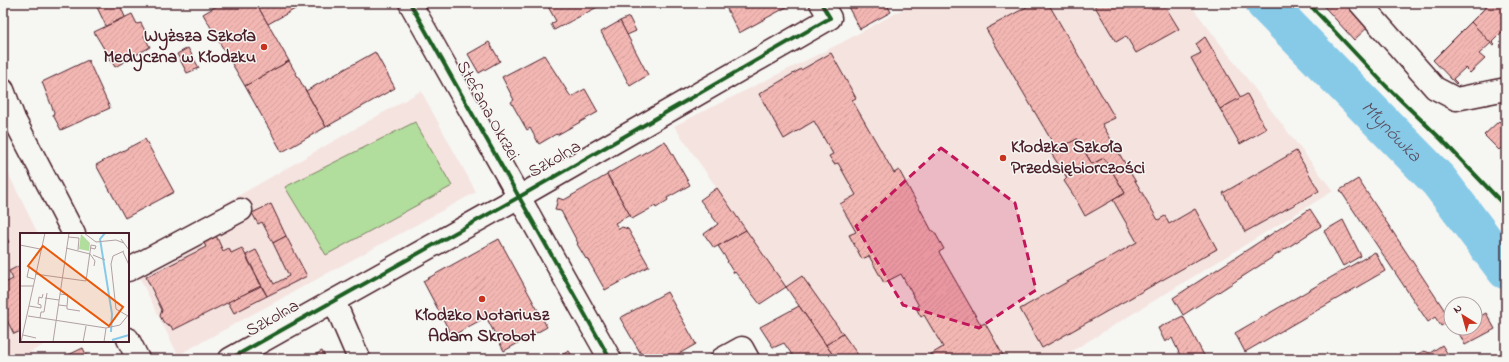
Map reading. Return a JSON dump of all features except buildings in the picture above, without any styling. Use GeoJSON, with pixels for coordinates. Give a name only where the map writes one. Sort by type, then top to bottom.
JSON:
{"type":"FeatureCollection","features":[{"type":"Feature","properties":{"kind":"street","name":"Stefana Okrzei"},"geometry":{"type":"LineString","coordinates":[[410,3],[610,359]]}},
{"type":"Feature","properties":{"kind":"street"},"geometry":{"type":"LineString","coordinates":[[1360,3],[1435,88],[1456,99],[1506,89]]}},
{"type":"Feature","properties":{"kind":"street","name":"Szkolna"},"geometry":{"type":"LineString","coordinates":[[230,359],[519,197],[826,11]]}},
{"type":"Feature","properties":{"kind":"street"},"geometry":{"type":"LineString","coordinates":[[3,90],[14,119],[73,233]]}},
{"type":"Feature","properties":{"kind":"street"},"geometry":{"type":"LineString","coordinates":[[129,269],[241,210]]}},
{"type":"Feature","properties":{"kind":"street"},"geometry":{"type":"LineString","coordinates":[[334,301],[360,359]]}},
{"type":"Feature","properties":{"kind":"street"},"geometry":{"type":"LineString","coordinates":[[129,341],[138,359]]}},
{"type":"Feature","properties":{"kind":"street"},"geometry":{"type":"LineString","coordinates":[[722,359],[742,348],[748,359]]}},
{"type":"Feature","properties":{"kind":"highlighted area"},"geometry":{"type":"Polygon","coordinates":[[[941,148],[1015,203],[1036,290],[979,328],[903,305],[856,226],[941,148]]]}},
{"type":"Feature","properties":{"kind":"shaded area","name":"Kłodzka Szkoła Przedsiębiorczości"},"geometry":{"type":"Polygon","coordinates":[[[914,3],[1189,3],[1333,191],[1059,359],[835,359],[674,126],[843,42],[914,3]]]}},
{"type":"Feature","properties":{"kind":"shaded area"},"geometry":{"type":"Polygon","coordinates":[[[421,91],[476,192],[178,355],[130,258],[421,91]]]}},
{"type":"Feature","properties":{"kind":"shaded area"},"geometry":{"type":"Polygon","coordinates":[[[3,163],[38,233],[20,233],[20,342],[49,342],[17,359],[3,359],[3,163]]]}},
{"type":"Feature","properties":{"kind":"green space"},"geometry":{"type":"Polygon","coordinates":[[[415,122],[452,186],[326,255],[285,187],[415,122]]]}},
{"type":"Feature","properties":{"kind":"waterway","name":"Młynówka"},"geometry":{"type":"LineString","coordinates":[[1265,3],[1439,181],[1506,270]]}},
{"type":"Feature","properties":{"kind":"cycle path"},"geometry":{"type":"LineString","coordinates":[[410,3],[610,359]]}},
{"type":"Feature","properties":{"kind":"cycle path"},"geometry":{"type":"LineString","coordinates":[[230,359],[519,197],[830,18],[821,3]]}},
{"type":"Feature","properties":{"kind":"cycle path"},"geometry":{"type":"LineString","coordinates":[[1308,3],[1386,86],[1442,140],[1506,207]]}},
{"type":"Feature","properties":{"kind":"place","name":"Wyższa Szkoła Medyczna w Kłodzku"},"geometry":{"type":"Point","coordinates":[264,47]}},
{"type":"Feature","properties":{"kind":"place","name":"Kłodzka Szkoła Przedsiębiorczości"},"geometry":{"type":"Point","coordinates":[1003,158]}},
{"type":"Feature","properties":{"kind":"place","name":"Kłodzko Notariusz Adam Skrobot"},"geometry":{"type":"Point","coordinates":[482,299]}}]}
